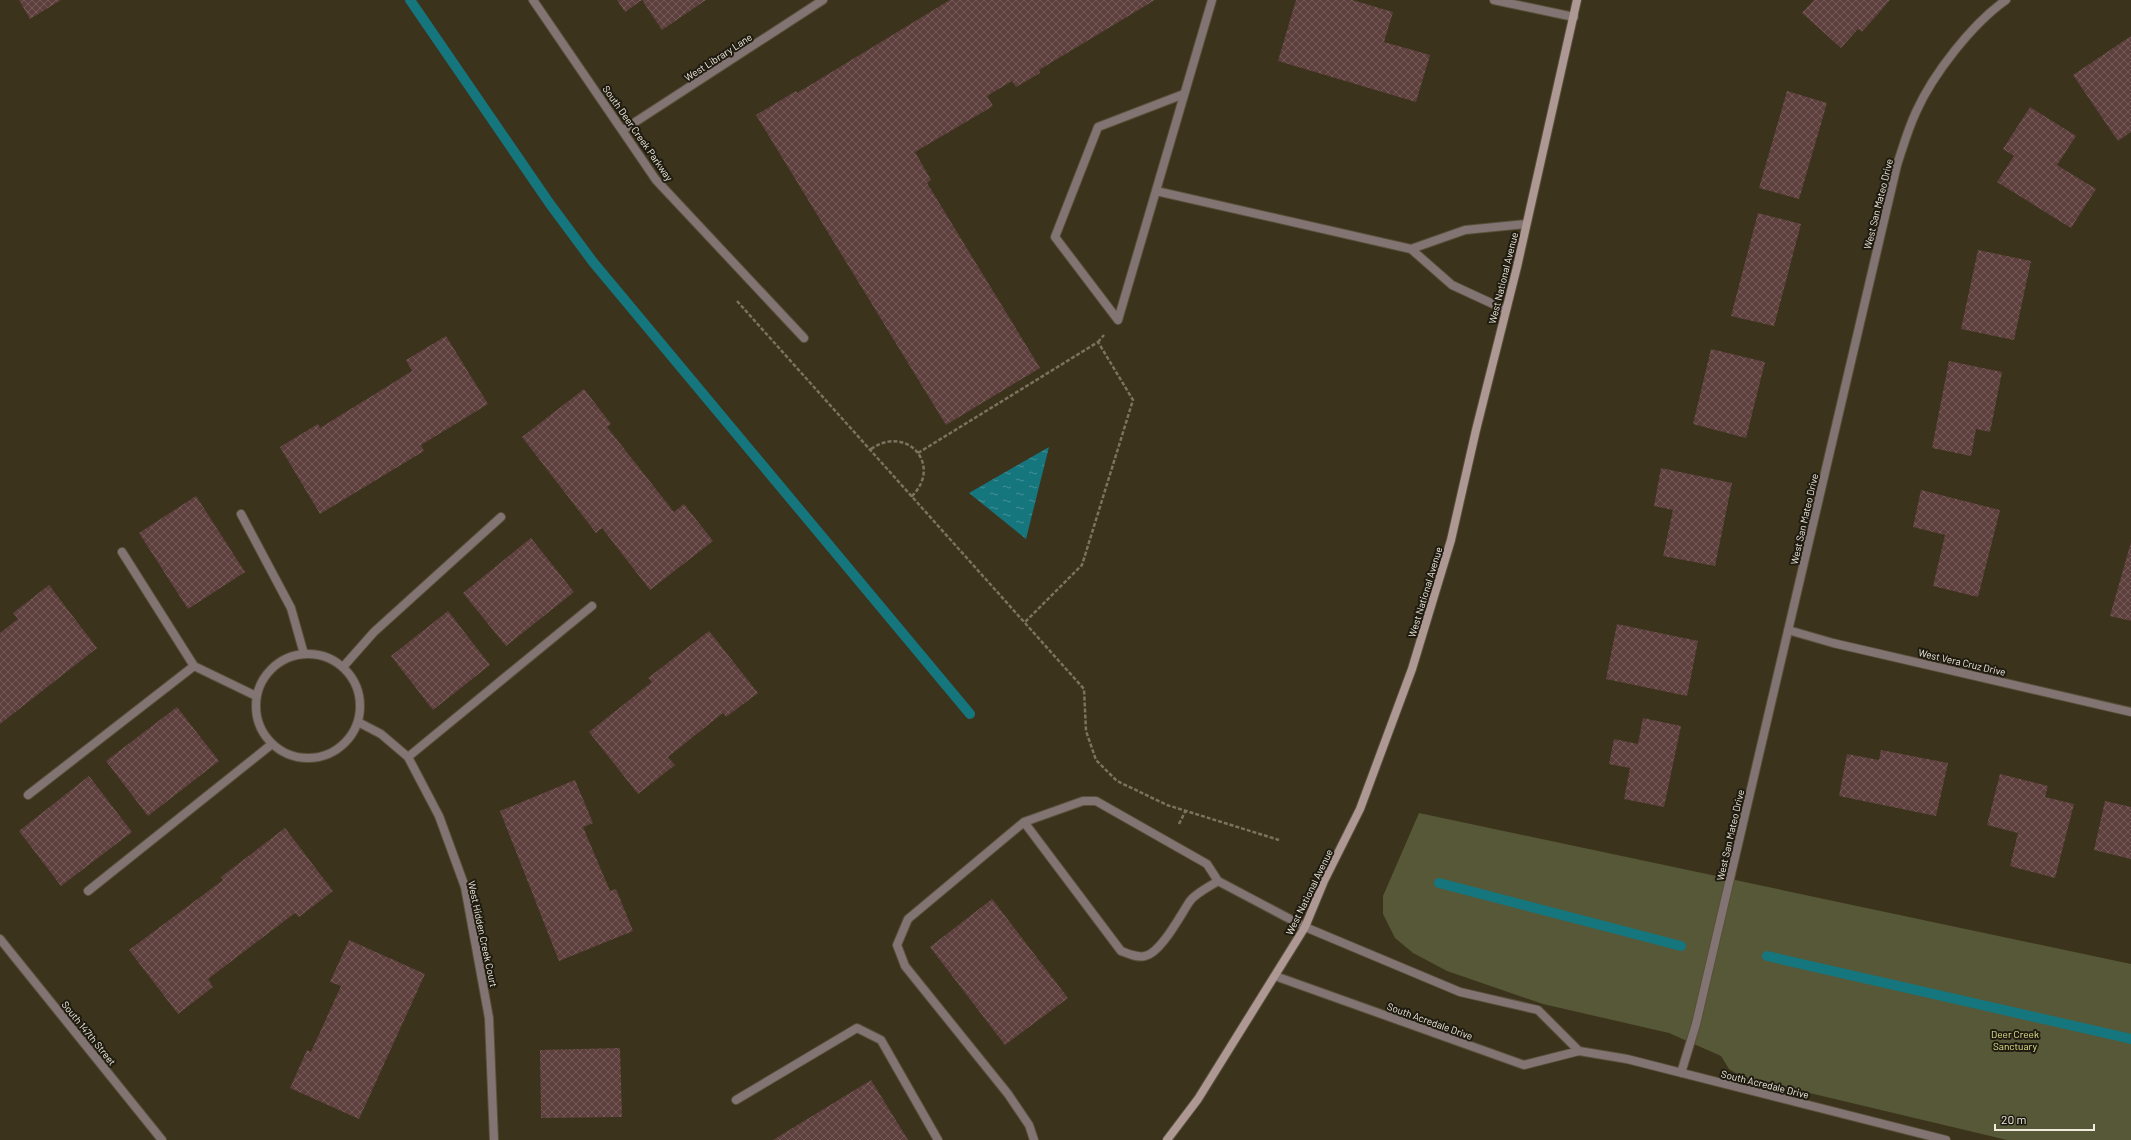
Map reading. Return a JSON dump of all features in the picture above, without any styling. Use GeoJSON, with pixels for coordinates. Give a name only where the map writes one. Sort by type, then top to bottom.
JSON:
{"type":"FeatureCollection","features":[{"type":"Feature","properties":{"kind":"main road","name":"West National Avenue"},"geometry":{"type":"LineString","coordinates":[[1167,1140],[1198,1098],[1305,927],[1324,881],[1360,809],[1412,669],[1451,540],[1506,310],[1577,0]]}},
{"type":"Feature","properties":{"kind":"street","name":"South Deer Creek Parkway"},"geometry":{"type":"LineString","coordinates":[[533,0],[656,180],[804,338]]}},
{"type":"Feature","properties":{"kind":"street","name":"West Library Lane"},"geometry":{"type":"LineString","coordinates":[[623,130],[823,0]]}},
{"type":"Feature","properties":{"kind":"street"},"geometry":{"type":"LineString","coordinates":[[1184,94],[1098,127],[1055,237],[1118,320],[1212,0]]}},
{"type":"Feature","properties":{"kind":"street"},"geometry":{"type":"LineString","coordinates":[[1494,0],[1574,17]]}},
{"type":"Feature","properties":{"kind":"street","name":"West San Mateo Drive"},"geometry":{"type":"LineString","coordinates":[[1681,1073],[1696,1024],[1897,164],[1916,112],[1939,71],[1969,35],[2006,0]]}},
{"type":"Feature","properties":{"kind":"street"},"geometry":{"type":"LineString","coordinates":[[1156,191],[1412,248],[1452,286],[1506,310]]}},
{"type":"Feature","properties":{"kind":"street"},"geometry":{"type":"LineString","coordinates":[[1412,248],[1465,230],[1526,224]]}},
{"type":"Feature","properties":{"kind":"street"},"geometry":{"type":"LineString","coordinates":[[241,514],[291,608],[304,654]]}},
{"type":"Feature","properties":{"kind":"street"},"geometry":{"type":"LineString","coordinates":[[343,667],[374,632],[501,518]]}},
{"type":"Feature","properties":{"kind":"street"},"geometry":{"type":"LineString","coordinates":[[122,552],[194,666],[256,696]]}},
{"type":"Feature","properties":{"kind":"street"},"geometry":{"type":"LineString","coordinates":[[408,757],[592,606]]}},
{"type":"Feature","properties":{"kind":"street","name":"West Vera Cruz Drive"},"geometry":{"type":"LineString","coordinates":[[1788,630],[1833,643],[2131,712]]}},
{"type":"Feature","properties":{"kind":"street"},"geometry":{"type":"LineString","coordinates":[[304,654],[321,655],[337,662],[343,667],[358,689],[360,706],[358,722],[349,738],[337,750],[320,756],[303,758],[286,753],[272,744],[261,730],[256,714],[256,696],[262,680],[273,667],[288,658],[304,654]]}},
{"type":"Feature","properties":{"kind":"street"},"geometry":{"type":"LineString","coordinates":[[28,795],[194,666]]}},
{"type":"Feature","properties":{"kind":"street","name":"West Hidden Creek Court"},"geometry":{"type":"LineString","coordinates":[[358,722],[381,734],[408,757],[439,816],[465,887],[490,1018],[494,1140]]}},
{"type":"Feature","properties":{"kind":"street"},"geometry":{"type":"LineString","coordinates":[[88,891],[272,744]]}},
{"type":"Feature","properties":{"kind":"street"},"geometry":{"type":"LineString","coordinates":[[1034,1140],[1029,1125],[1008,1094],[905,966],[897,946],[908,919],[1024,822],[1083,801],[1096,801],[1207,864],[1218,881],[1305,927],[1460,992],[1538,1010],[1579,1051]]}},
{"type":"Feature","properties":{"kind":"street"},"geometry":{"type":"LineString","coordinates":[[1024,822],[1121,951],[1136,956],[1146,956],[1156,949],[1176,924],[1191,900],[1218,881]]}},
{"type":"Feature","properties":{"kind":"street","name":"South 147th Street"},"geometry":{"type":"LineString","coordinates":[[0,939],[162,1140]]}},
{"type":"Feature","properties":{"kind":"street","name":"South Acredale Drive"},"geometry":{"type":"LineString","coordinates":[[1275,976],[1524,1065],[1579,1051],[1626,1059],[1946,1140]]}},
{"type":"Feature","properties":{"kind":"street"},"geometry":{"type":"LineString","coordinates":[[736,1100],[856,1028],[881,1040],[938,1140]]}},
{"type":"Feature","properties":{"kind":"path"},"geometry":{"type":"LineString","coordinates":[[918,453],[1098,342],[1132,400],[1082,565],[1024,623]]}},
{"type":"Feature","properties":{"kind":"path"},"geometry":{"type":"LineString","coordinates":[[871,449],[889,440],[909,444],[918,453],[924,469],[923,479],[919,489],[912,496],[1084,689],[1086,731],[1093,753],[1096,760],[1117,781],[1167,805],[1279,840]]}},
{"type":"Feature","properties":{"kind":"green space","name":"Deer Creek Sanctuary"},"geometry":{"type":"Polygon","coordinates":[[[1419,813],[2131,964],[2131,1140],[2007,1140],[1742,1077],[1729,1069],[1721,1056],[1669,1033],[1543,1004],[1447,971],[1413,953],[1395,938],[1383,914],[1383,896],[1419,813]]]}},
{"type":"Feature","properties":{"kind":"water"},"geometry":{"type":"Polygon","coordinates":[[[1049,447],[1026,539],[969,493],[1049,447]]]}},
{"type":"Feature","properties":{"kind":"building"},"geometry":{"type":"Polygon","coordinates":[[[19,0],[61,0],[30,19],[19,0]]]}},
{"type":"Feature","properties":{"kind":"building"},"geometry":{"type":"Polygon","coordinates":[[[617,0],[642,0],[625,12],[617,0]]]}},
{"type":"Feature","properties":{"kind":"building"},"geometry":{"type":"Polygon","coordinates":[[[642,0],[706,0],[662,30],[642,0]]]}},
{"type":"Feature","properties":{"kind":"building"},"geometry":{"type":"Polygon","coordinates":[[[950,0],[1155,0],[1039,70],[1040,73],[1016,87],[1012,81],[987,96],[993,106],[915,152],[931,180],[927,183],[1040,368],[946,425],[756,115],[796,91],[797,93],[950,0]]]}},
{"type":"Feature","properties":{"kind":"building"},"geometry":{"type":"Polygon","coordinates":[[[1296,0],[1352,0],[1393,12],[1384,42],[1430,55],[1416,102],[1278,61],[1296,0]]]}},
{"type":"Feature","properties":{"kind":"building"},"geometry":{"type":"Polygon","coordinates":[[[1814,0],[1890,0],[1862,32],[1858,29],[1841,48],[1802,13],[1814,0]]]}},
{"type":"Feature","properties":{"kind":"building"},"geometry":{"type":"Polygon","coordinates":[[[2131,36],[2131,132],[2118,141],[2073,75],[2131,36]]]}},
{"type":"Feature","properties":{"kind":"building"},"geometry":{"type":"Polygon","coordinates":[[[1787,91],[1827,103],[1799,199],[1759,188],[1787,91]]]}},
{"type":"Feature","properties":{"kind":"building"},"geometry":{"type":"Polygon","coordinates":[[[2030,107],[2076,136],[2057,165],[2096,189],[2071,228],[1997,182],[2014,156],[2003,149],[2030,107]]]}},
{"type":"Feature","properties":{"kind":"building"},"geometry":{"type":"Polygon","coordinates":[[[1758,213],[1801,224],[1774,326],[1731,316],[1758,213]]]}},
{"type":"Feature","properties":{"kind":"building"},"geometry":{"type":"Polygon","coordinates":[[[1978,250],[2031,261],[2014,340],[1961,329],[1978,250]]]}},
{"type":"Feature","properties":{"kind":"building"},"geometry":{"type":"Polygon","coordinates":[[[446,336],[488,404],[421,445],[424,451],[320,514],[280,447],[318,424],[320,428],[412,371],[406,360],[446,336]]]}},
{"type":"Feature","properties":{"kind":"building"},"geometry":{"type":"Polygon","coordinates":[[[1711,349],[1765,362],[1746,438],[1693,424],[1711,349]]]}},
{"type":"Feature","properties":{"kind":"building"},"geometry":{"type":"Polygon","coordinates":[[[1949,361],[2002,372],[1990,432],[1976,429],[1971,456],[1932,448],[1949,361]]]}},
{"type":"Feature","properties":{"kind":"building"},"geometry":{"type":"Polygon","coordinates":[[[584,389],[611,424],[607,427],[674,512],[684,504],[713,541],[650,590],[602,528],[596,533],[522,437],[584,389]]]}},
{"type":"Feature","properties":{"kind":"building"},"geometry":{"type":"Polygon","coordinates":[[[1661,468],[1732,483],[1715,566],[1663,556],[1673,510],[1654,506],[1661,468]]]}},
{"type":"Feature","properties":{"kind":"building"},"geometry":{"type":"Polygon","coordinates":[[[1921,490],[2000,510],[1978,597],[1933,586],[1945,535],[1913,527],[1921,490]]]}},
{"type":"Feature","properties":{"kind":"building"},"geometry":{"type":"Polygon","coordinates":[[[196,496],[245,572],[188,609],[139,533],[196,496]]]}},
{"type":"Feature","properties":{"kind":"building"},"geometry":{"type":"Polygon","coordinates":[[[531,538],[574,592],[506,646],[463,593],[531,538]]]}},
{"type":"Feature","properties":{"kind":"building"},"geometry":{"type":"Polygon","coordinates":[[[2131,542],[2131,621],[2110,616],[2131,542]]]}},
{"type":"Feature","properties":{"kind":"building"},"geometry":{"type":"Polygon","coordinates":[[[49,585],[97,648],[0,724],[0,633],[18,619],[13,613],[49,585]]]}},
{"type":"Feature","properties":{"kind":"building"},"geometry":{"type":"Polygon","coordinates":[[[448,611],[490,665],[433,710],[391,656],[448,611]]]}},
{"type":"Feature","properties":{"kind":"building"},"geometry":{"type":"Polygon","coordinates":[[[1617,624],[1698,641],[1687,696],[1606,679],[1617,624]]]}},
{"type":"Feature","properties":{"kind":"building"},"geometry":{"type":"Polygon","coordinates":[[[709,631],[758,693],[726,717],[723,713],[668,757],[675,765],[638,794],[589,732],[652,682],[648,678],[709,631]]]}},
{"type":"Feature","properties":{"kind":"building"},"geometry":{"type":"Polygon","coordinates":[[[177,707],[219,761],[148,816],[106,761],[177,707]]]}},
{"type":"Feature","properties":{"kind":"building"},"geometry":{"type":"Polygon","coordinates":[[[1643,718],[1681,726],[1664,807],[1624,799],[1630,768],[1609,764],[1614,739],[1638,744],[1643,718]]]}},
{"type":"Feature","properties":{"kind":"building"},"geometry":{"type":"Polygon","coordinates":[[[1881,750],[1948,763],[1936,816],[1839,796],[1847,754],[1879,760],[1881,750]]]}},
{"type":"Feature","properties":{"kind":"building"},"geometry":{"type":"Polygon","coordinates":[[[2000,774],[2048,786],[2045,797],[2074,804],[2055,878],[2010,866],[2018,833],[1987,825],[2000,774]]]}},
{"type":"Feature","properties":{"kind":"building"},"geometry":{"type":"Polygon","coordinates":[[[89,776],[132,832],[61,886],[19,831],[89,776]]]}},
{"type":"Feature","properties":{"kind":"building"},"geometry":{"type":"Polygon","coordinates":[[[575,780],[593,823],[583,827],[610,891],[616,889],[633,931],[559,961],[500,811],[575,780]]]}},
{"type":"Feature","properties":{"kind":"building"},"geometry":{"type":"Polygon","coordinates":[[[2105,801],[2131,807],[2131,859],[2094,850],[2105,801]]]}},
{"type":"Feature","properties":{"kind":"building"},"geometry":{"type":"Polygon","coordinates":[[[285,828],[333,891],[299,917],[295,913],[208,979],[213,987],[178,1014],[129,950],[223,880],[221,877],[285,828]]]}},
{"type":"Feature","properties":{"kind":"building"},"geometry":{"type":"Polygon","coordinates":[[[992,899],[1068,998],[1005,1045],[930,947],[992,899]]]}},
{"type":"Feature","properties":{"kind":"building"},"geometry":{"type":"Polygon","coordinates":[[[349,940],[425,974],[359,1119],[290,1088],[307,1050],[311,1052],[341,986],[330,982],[349,940]]]}},
{"type":"Feature","properties":{"kind":"building"},"geometry":{"type":"Polygon","coordinates":[[[620,1048],[622,1117],[541,1118],[540,1050],[620,1048]]]}},
{"type":"Feature","properties":{"kind":"building"},"geometry":{"type":"Polygon","coordinates":[[[871,1080],[908,1140],[773,1140],[871,1080]]]}},
{"type":"Feature","properties":{"kind":"waterway"},"geometry":{"type":"LineString","coordinates":[[410,0],[550,204],[593,262],[970,714]]}},
{"type":"Feature","properties":{"kind":"waterway"},"geometry":{"type":"LineString","coordinates":[[1439,883],[1681,946]]}},
{"type":"Feature","properties":{"kind":"waterway"},"geometry":{"type":"LineString","coordinates":[[1767,956],[2131,1039]]}}]}
